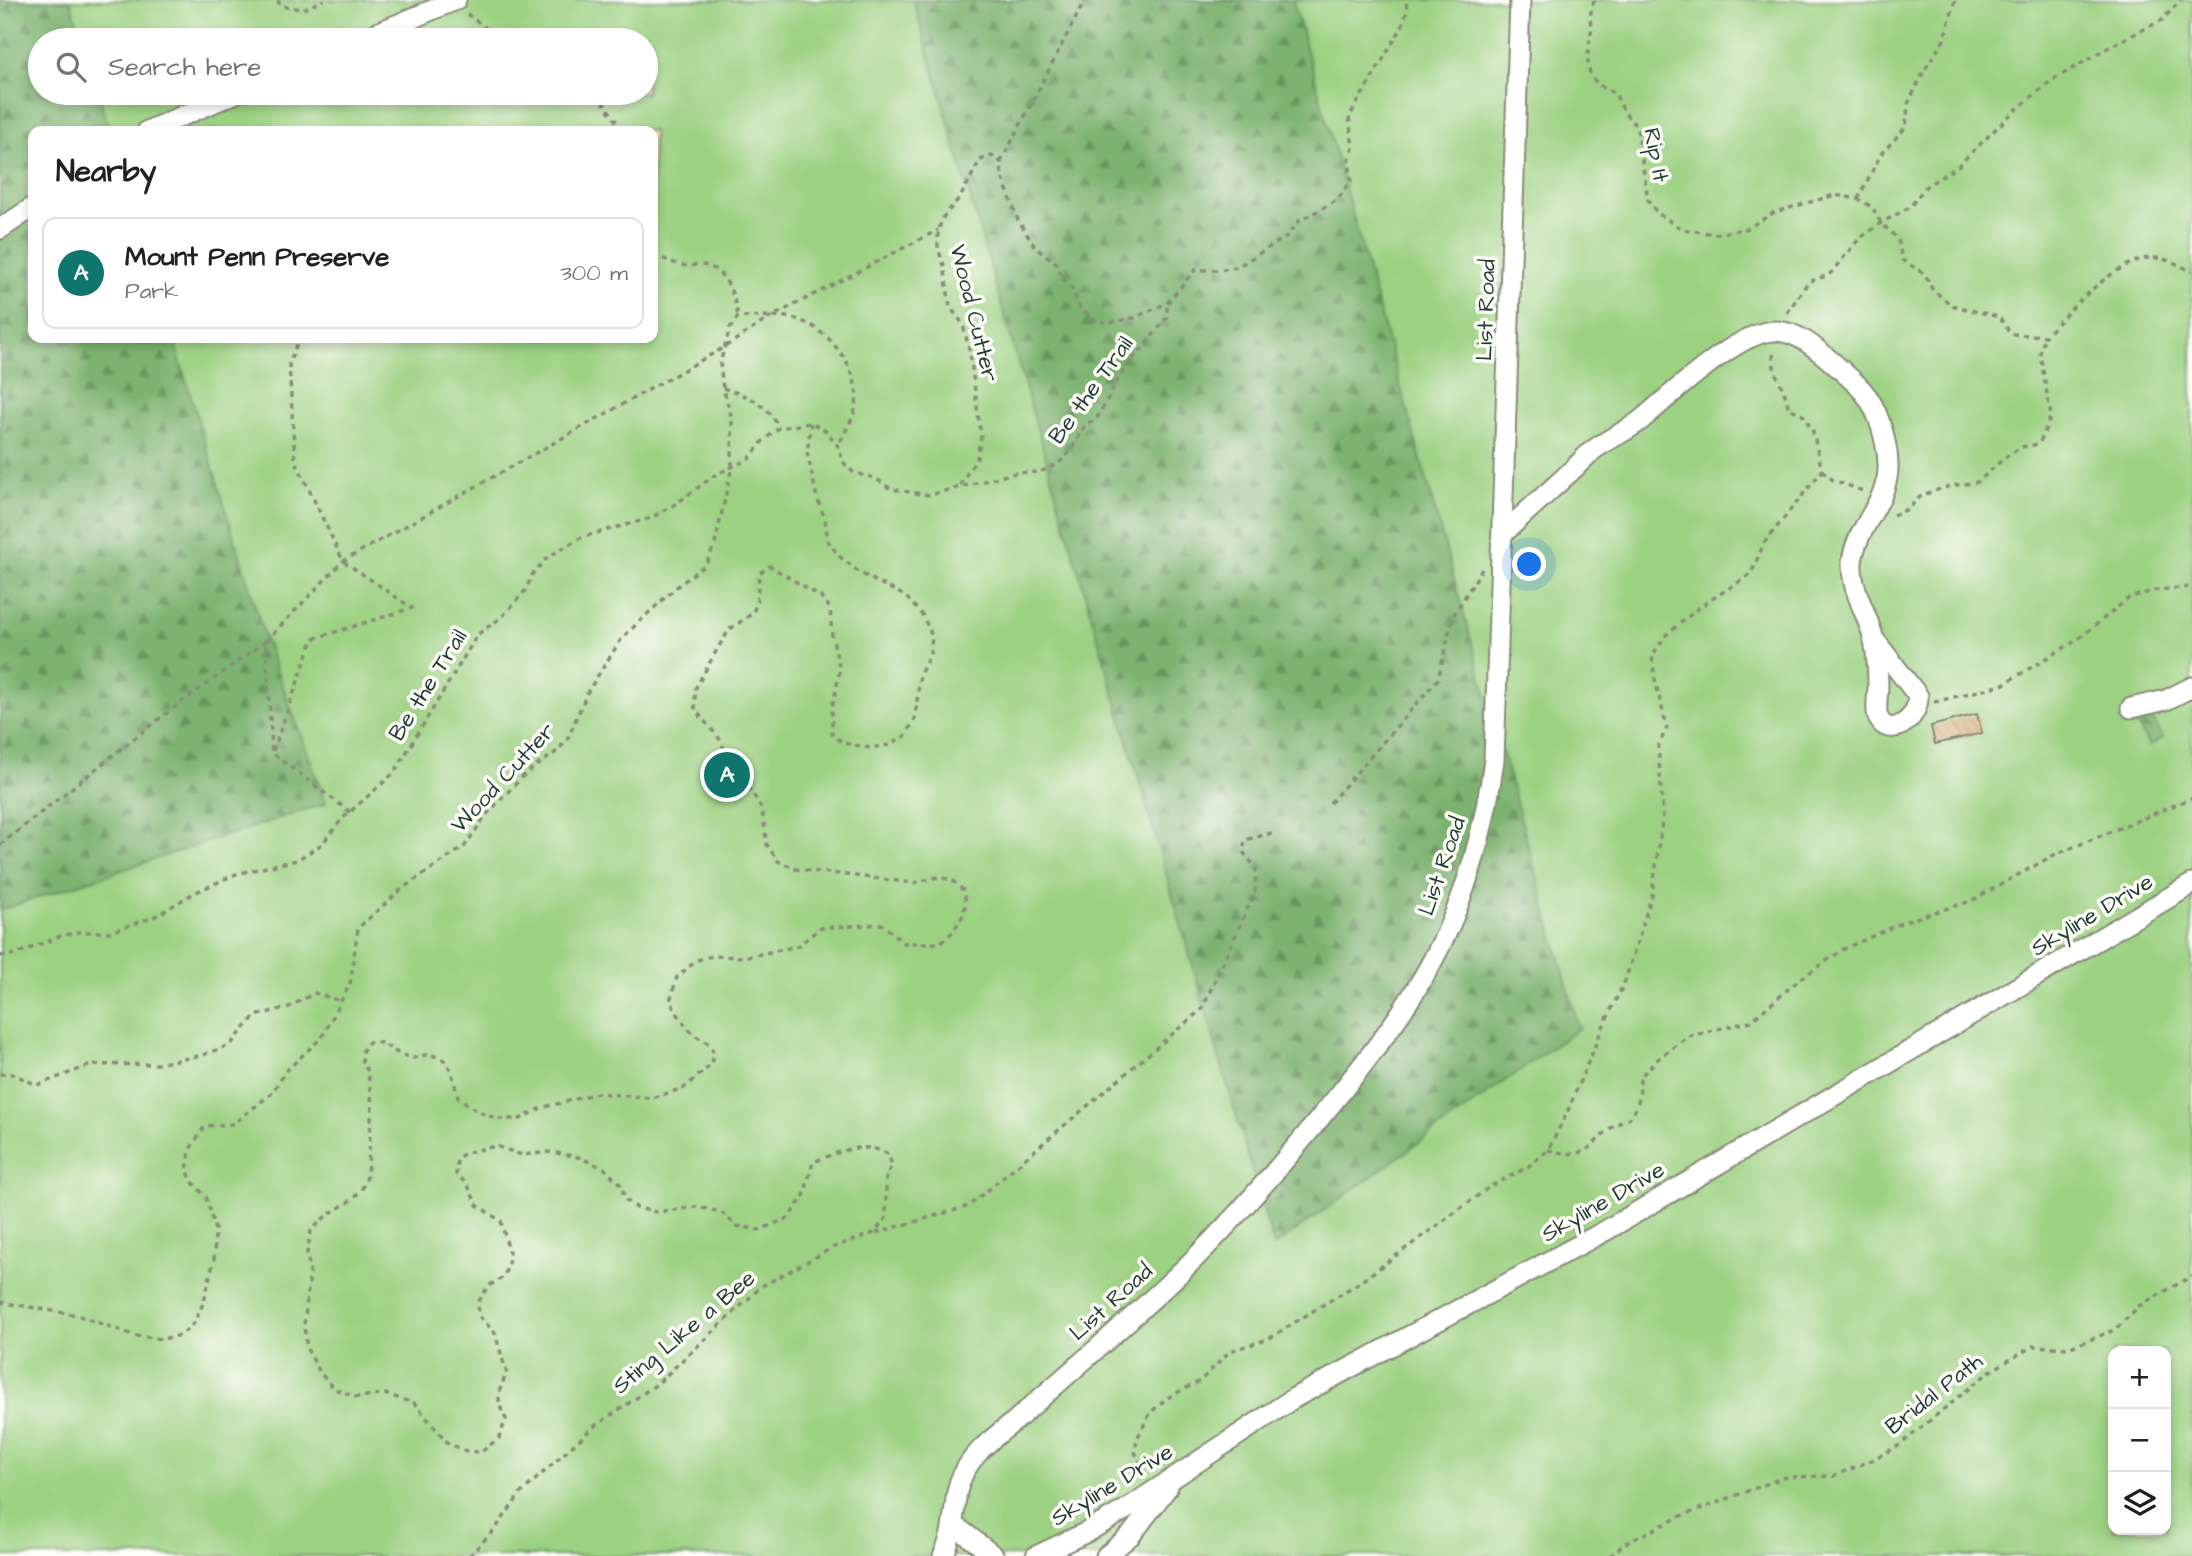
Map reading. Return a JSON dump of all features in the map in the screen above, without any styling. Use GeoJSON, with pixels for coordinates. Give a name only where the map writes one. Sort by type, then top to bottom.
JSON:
{"type":"FeatureCollection","features":[{"type":"Feature","properties":{"kind":"street","name":"List Road"},"geometry":{"type":"LineString","coordinates":[[943,1556],[950,1543],[962,1473],[991,1439],[1015,1421],[1186,1267],[1224,1228],[1347,1085],[1396,1021],[1419,985],[1457,909],[1477,849],[1494,760],[1520,0]]}},
{"type":"Feature","properties":{"kind":"street"},"geometry":{"type":"LineString","coordinates":[[389,28],[453,1]]}},
{"type":"Feature","properties":{"kind":"street"},"geometry":{"type":"LineString","coordinates":[[159,126],[208,105]]}},
{"type":"Feature","properties":{"kind":"street"},"geometry":{"type":"LineString","coordinates":[[0,229],[28,210]]}},
{"type":"Feature","properties":{"kind":"street"},"geometry":{"type":"LineString","coordinates":[[1503,534],[1592,450],[1638,422],[1683,384],[1741,342],[1766,332],[1779,331],[1810,343],[1862,390],[1872,404],[1882,434],[1888,465],[1883,490],[1858,538],[1852,563],[1856,593],[1874,639],[1878,667],[1877,715],[1881,722],[1899,726],[1907,722],[1918,705],[1918,696],[1874,639]]}},
{"type":"Feature","properties":{"kind":"street"},"geometry":{"type":"LineString","coordinates":[[2131,708],[2166,700],[2192,687]]}},
{"type":"Feature","properties":{"kind":"street","name":"Skyline Drive"},"geometry":{"type":"LineString","coordinates":[[1046,1554],[1153,1492],[1294,1398],[1605,1231],[2192,884]]}},
{"type":"Feature","properties":{"kind":"street"},"geometry":{"type":"LineString","coordinates":[[1107,1556],[1131,1535],[1176,1476]]}},
{"type":"Feature","properties":{"kind":"street"},"geometry":{"type":"LineString","coordinates":[[953,1524],[993,1556]]}},
{"type":"Feature","properties":{"kind":"path"},"geometry":{"type":"LineString","coordinates":[[278,0],[280,6],[303,9],[324,0]]}},
{"type":"Feature","properties":{"kind":"path"},"geometry":{"type":"LineString","coordinates":[[1086,0],[1001,162],[1002,176],[1018,220],[1035,247],[1056,263],[1063,279],[1073,290],[1079,307],[1092,319],[1107,323],[1134,318],[1167,303],[1195,270],[1237,267],[1286,237],[1299,221],[1337,200],[1351,181],[1349,159],[1353,148],[1349,117],[1402,27],[1407,10],[1406,0]]}},
{"type":"Feature","properties":{"kind":"path","name":"Rip It"},"geometry":{"type":"LineString","coordinates":[[1594,0],[1588,46],[1589,72],[1600,88],[1615,93],[1624,112],[1637,127],[1645,191],[1657,214],[1682,229],[1715,234],[1746,229],[1775,212],[1835,195],[1858,199]]}},
{"type":"Feature","properties":{"kind":"path"},"geometry":{"type":"LineString","coordinates":[[1955,0],[1944,40],[1924,71],[1908,104],[1906,127],[1881,154],[1858,199],[1872,207],[1881,223],[1898,239],[1902,260],[1925,274],[1932,289],[1951,305],[1999,317],[2011,334],[2045,336]]}},
{"type":"Feature","properties":{"kind":"path"},"geometry":{"type":"LineString","coordinates":[[2181,0],[2162,20],[2051,81],[2011,114],[1958,166],[1925,187],[1910,208],[1881,223],[1859,239],[1829,275],[1808,282],[1788,309],[1779,331],[1773,358],[1779,385],[1787,395],[1788,407],[1804,416],[1813,432],[1822,471],[1832,480],[1865,492],[1866,506],[1873,512],[1889,516],[1908,509],[1922,495],[1950,486],[1978,482],[2021,447],[2039,444],[2051,416],[2040,354],[2045,336],[2086,293],[2127,266],[2154,258],[2180,264],[2192,272]]}},
{"type":"Feature","properties":{"kind":"path"},"geometry":{"type":"LineString","coordinates":[[453,1],[487,28]]}},
{"type":"Feature","properties":{"kind":"path"},"geometry":{"type":"LineString","coordinates":[[605,105],[618,126]]}},
{"type":"Feature","properties":{"kind":"path","name":"Wood Cutter"},"geometry":{"type":"LineString","coordinates":[[960,485],[977,458],[981,436],[970,354],[963,324],[950,307],[944,265],[938,249],[938,230],[944,216],[961,196],[981,160],[992,156],[1001,162]]}},
{"type":"Feature","properties":{"kind":"path"},"geometry":{"type":"LineString","coordinates":[[0,845],[160,718],[266,641],[343,561],[723,348],[771,317],[938,230]]}},
{"type":"Feature","properties":{"kind":"path"},"geometry":{"type":"LineString","coordinates":[[658,257],[681,265],[707,265],[720,275],[734,295],[738,317],[798,319],[840,351],[855,379],[856,407],[838,446]]}},
{"type":"Feature","properties":{"kind":"path","name":"Be the Trail"},"geometry":{"type":"LineString","coordinates":[[811,423],[826,431],[838,446],[843,462],[854,473],[875,478],[891,489],[929,495],[1015,473],[1040,472],[1058,464],[1070,452],[1086,424],[1096,421],[1128,362],[1138,354],[1167,318],[1167,303]]}},
{"type":"Feature","properties":{"kind":"path","name":"Wood Cutter"},"geometry":{"type":"LineString","coordinates":[[0,1303],[77,1315],[136,1336],[163,1339],[181,1335],[194,1323],[204,1301],[214,1260],[215,1230],[206,1197],[187,1171],[190,1149],[205,1126],[233,1124],[271,1094],[286,1071],[322,1037],[350,985],[358,928],[402,888],[464,846],[486,815],[524,774],[555,753],[567,740],[588,691],[622,638],[674,589],[706,564],[715,544],[732,466],[732,418],[723,388],[720,363],[730,328],[738,317]]}},
{"type":"Feature","properties":{"kind":"path"},"geometry":{"type":"LineString","coordinates":[[272,753],[313,639],[412,608],[343,561],[295,460],[289,364],[297,343]]}},
{"type":"Feature","properties":{"kind":"path"},"geometry":{"type":"LineString","coordinates":[[723,388],[758,401],[770,412],[779,428],[811,423],[807,452],[817,498],[825,519],[828,541],[839,556],[860,573],[905,596],[923,616],[932,636],[930,655],[920,674],[915,719],[905,736],[889,746],[870,748],[843,743],[832,734],[832,709],[839,670],[830,608],[821,597],[770,566],[759,573],[757,601],[753,613],[730,629],[695,689],[695,710],[719,738],[739,780],[752,792],[762,810],[767,845],[778,861],[796,869],[914,883],[938,877],[951,880],[963,890],[966,902],[963,915],[953,932],[940,943],[904,943],[882,924],[860,925],[820,928],[798,946],[746,957],[697,960],[677,977],[670,1001],[695,1035],[708,1041],[714,1051],[712,1064],[684,1088],[652,1098],[598,1094],[541,1108],[520,1119],[496,1119],[477,1111],[458,1097],[451,1070],[444,1059],[430,1054],[413,1058],[399,1054],[382,1043],[369,1042],[363,1050],[362,1060],[368,1072],[372,1105],[367,1177],[361,1191],[327,1215],[311,1231],[307,1252],[310,1273],[305,1312],[307,1349],[321,1374],[335,1389],[356,1396],[385,1394],[414,1403],[448,1443],[466,1451],[481,1452],[499,1438],[506,1419],[498,1405],[499,1388],[507,1374],[495,1332],[479,1316],[478,1303],[488,1286],[504,1277],[510,1256],[501,1221],[477,1205],[467,1184],[456,1174],[457,1159],[465,1153],[496,1146],[522,1154],[552,1152],[578,1157],[604,1167],[620,1184],[626,1200],[637,1208],[656,1212],[697,1207],[721,1212],[737,1226],[759,1230],[789,1218],[804,1196],[813,1162],[857,1147],[874,1147],[888,1154],[892,1165],[886,1176],[886,1218],[874,1233]]}},
{"type":"Feature","properties":{"kind":"path","name":"Be the Trail"},"geometry":{"type":"LineString","coordinates":[[0,956],[17,954],[60,936],[79,932],[110,932],[154,917],[194,893],[236,874],[297,860],[322,845],[350,812],[394,773],[478,634],[502,617],[525,591],[533,573],[548,556],[582,537],[651,518],[732,466],[748,459],[779,428]]}},
{"type":"Feature","properties":{"kind":"path"},"geometry":{"type":"LineString","coordinates":[[1153,1492],[1135,1452],[1137,1439],[1150,1413],[1167,1398],[1200,1381],[1230,1352],[1268,1339],[1360,1282],[1492,1186],[1528,1167],[1548,1150],[1625,981],[1652,895],[1663,815],[1658,747],[1667,728],[1652,656],[1666,635],[1701,606],[1751,574],[1764,543],[1822,471]]}},
{"type":"Feature","properties":{"kind":"path"},"geometry":{"type":"LineString","coordinates":[[1330,803],[1438,680],[1453,616],[1482,569]]}},
{"type":"Feature","properties":{"kind":"path"},"geometry":{"type":"LineString","coordinates":[[1918,705],[2002,685],[2077,640],[2129,598],[2157,590],[2192,587]]}},
{"type":"Feature","properties":{"kind":"path"},"geometry":{"type":"LineString","coordinates":[[266,641],[272,753],[350,812]]}},
{"type":"Feature","properties":{"kind":"path"},"geometry":{"type":"LineString","coordinates":[[1548,1150],[1571,1155],[1592,1147],[1614,1126],[1629,1117],[1639,1101],[1640,1077],[1659,1058],[1689,1036],[1752,1021],[1800,979],[1844,948],[1903,922],[1971,901],[2054,855],[2192,797]]}},
{"type":"Feature","properties":{"kind":"path","name":"Sting Like a Bee"},"geometry":{"type":"LineString","coordinates":[[468,1556],[496,1528],[521,1493],[593,1428],[657,1384],[762,1286],[834,1247],[969,1206],[1202,1009],[1255,892],[1256,868],[1243,852],[1245,840],[1272,833]]}},
{"type":"Feature","properties":{"kind":"path"},"geometry":{"type":"LineString","coordinates":[[0,1074],[13,1074],[37,1085],[91,1065],[157,1064],[203,1055],[230,1045],[256,1016],[289,1007],[314,993],[341,1001]]}},
{"type":"Feature","properties":{"kind":"path","name":"Bridal Path"},"geometry":{"type":"LineString","coordinates":[[1610,1556],[1624,1544],[1679,1517],[1785,1477],[1835,1476],[1872,1460],[1900,1445],[1971,1385],[2033,1346],[2068,1349],[2115,1330],[2139,1306],[2192,1276]]}},
{"type":"Feature","properties":{"kind":"green space"},"geometry":{"type":"Polygon","coordinates":[[[0,0],[2192,0],[2192,1556],[0,1556],[0,0]]]}},
{"type":"Feature","properties":{"kind":"green space"},"geometry":{"type":"Polygon","coordinates":[[[70,0],[913,0],[1274,1246],[1579,1028],[1293,0],[2192,0],[2192,1556],[0,1556],[0,910],[326,803],[266,641],[175,343],[658,343],[658,126],[108,126],[102,105],[658,105],[658,28],[78,28],[70,0]],[[2147,709],[2133,717],[2149,746],[2163,738],[2147,709]]]}},
{"type":"Feature","properties":{"kind":"building"},"geometry":{"type":"Polygon","coordinates":[[[1977,714],[1982,733],[1935,744],[1931,726],[1977,714]]]}},
{"type":"Feature","properties":{"kind":"place","name":"Mount Penn Preserve"},"geometry":{"type":"Point","coordinates":[727,775]}}]}
